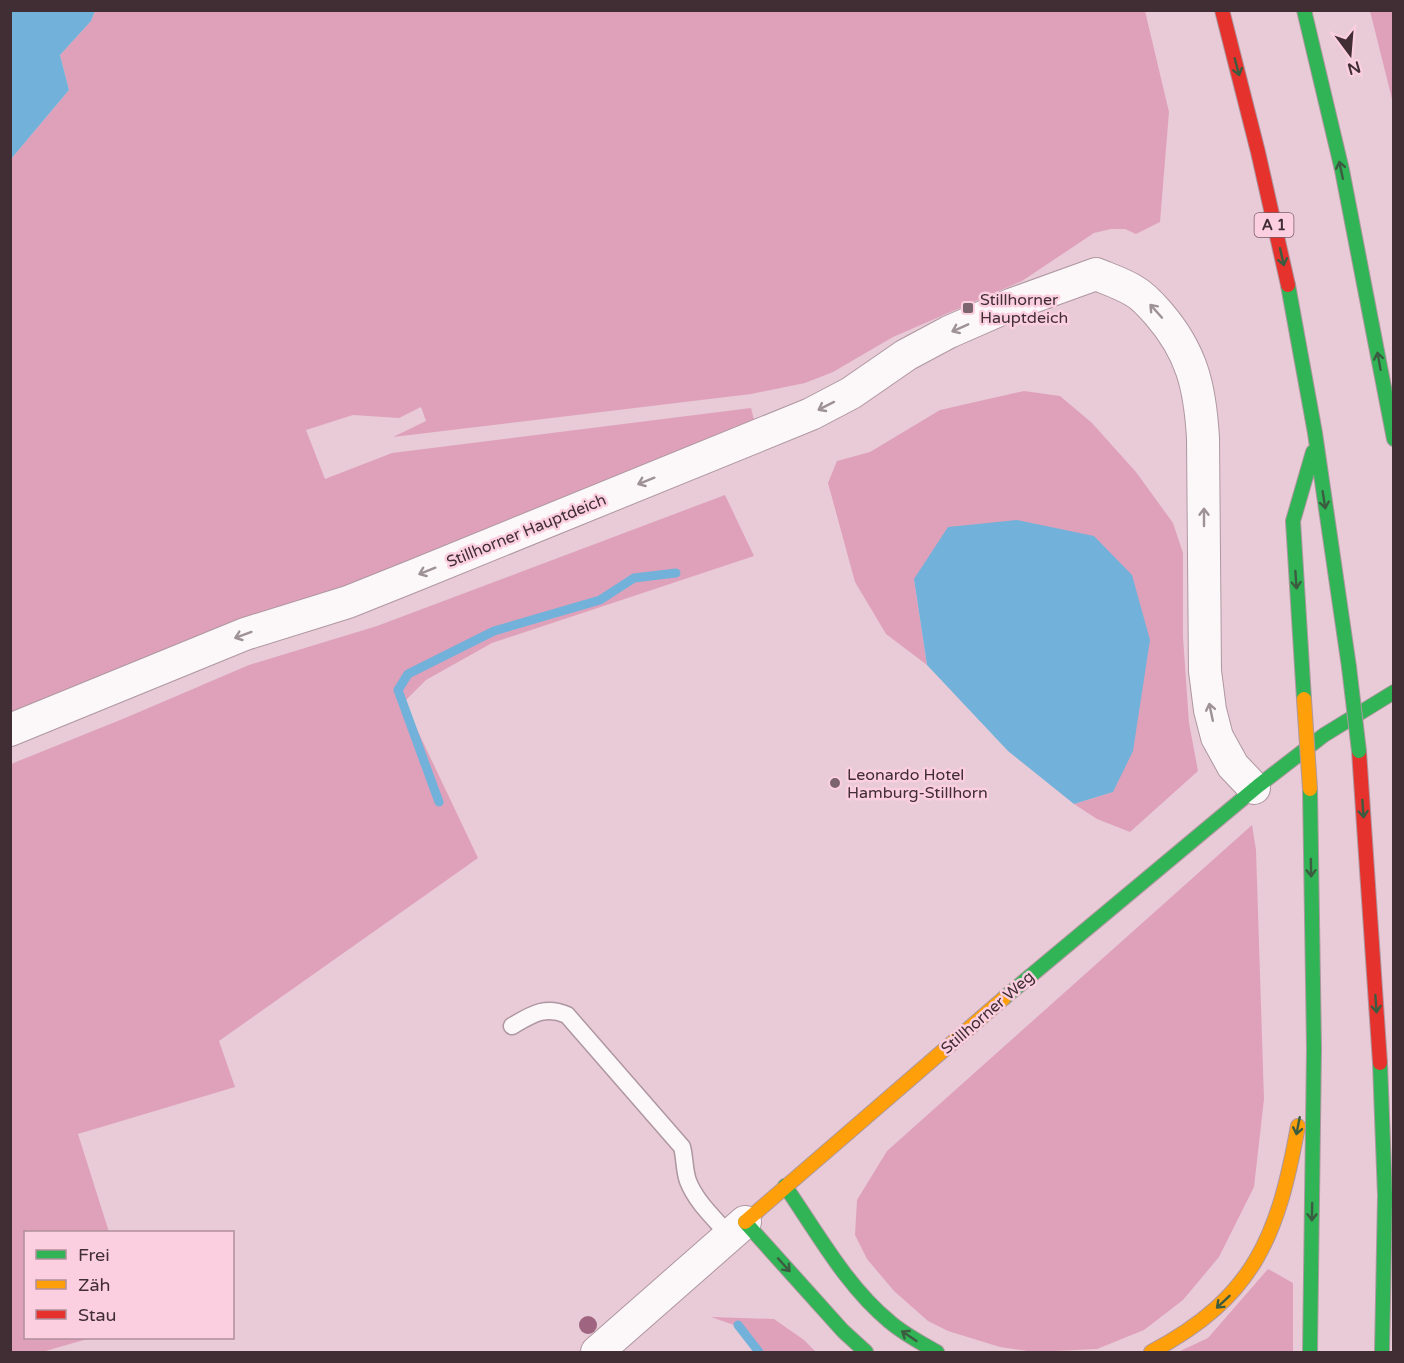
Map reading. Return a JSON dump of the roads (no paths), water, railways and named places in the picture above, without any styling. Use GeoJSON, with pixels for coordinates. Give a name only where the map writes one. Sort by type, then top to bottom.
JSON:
{"type":"FeatureCollection","features":[{"type":"Feature","properties":{"kind":"main road","name":"A 1"},"geometry":{"type":"LineString","coordinates":[[1222,10],[1245,98],[1290,294],[1316,442],[1349,667],[1359,751],[1379,1046],[1385,1196],[1382,1353]]}},
{"type":"Feature","properties":{"kind":"main road"},"geometry":{"type":"LineString","coordinates":[[1304,10],[1322,77],[1341,166],[1394,439]]}},
{"type":"Feature","properties":{"kind":"main road"},"geometry":{"type":"LineString","coordinates":[[1310,1353],[1314,1048],[1310,789],[1293,521],[1316,442]]}},
{"type":"Feature","properties":{"kind":"main road","name":"Stillhorner Weg"},"geometry":{"type":"LineString","coordinates":[[737,1229],[1012,990],[1254,788],[1320,739],[1394,692]]}},
{"type":"Feature","properties":{"kind":"main road"},"geometry":{"type":"LineString","coordinates":[[1151,1353],[1198,1325],[1231,1294],[1253,1265],[1274,1226],[1287,1180],[1314,1048]]}},
{"type":"Feature","properties":{"kind":"main road"},"geometry":{"type":"LineString","coordinates":[[785,1186],[855,1284],[883,1316],[911,1338],[937,1353]]}},
{"type":"Feature","properties":{"kind":"main road"},"geometry":{"type":"LineString","coordinates":[[737,1229],[866,1353]]}},
{"type":"Feature","properties":{"kind":"street","name":"Stillhorner Hauptdeich"},"geometry":{"type":"LineString","coordinates":[[10,730],[245,634],[348,602],[811,414],[851,393],[906,356],[949,333],[1014,304],[1096,274],[1135,291],[1149,303],[1179,340],[1197,381],[1203,438],[1205,671],[1210,710],[1218,737],[1233,766],[1254,788]]}},
{"type":"Feature","properties":{"kind":"street","name":"Stillhorner Weg"},"geometry":{"type":"LineString","coordinates":[[612,1348],[737,1229]]}},
{"type":"Feature","properties":{"kind":"lane"},"geometry":{"type":"LineString","coordinates":[[512,1026],[535,1013],[555,1010],[567,1015],[682,1147],[687,1178],[694,1193],[737,1229]]}},
{"type":"Feature","properties":{"kind":"water"},"geometry":{"type":"Polygon","coordinates":[[[11,10],[95,11],[91,21],[60,55],[69,90],[11,159],[11,10]]]}},
{"type":"Feature","properties":{"kind":"water"},"geometry":{"type":"Polygon","coordinates":[[[1017,520],[1094,536],[1132,575],[1150,640],[1133,751],[1113,792],[1074,804],[1008,751],[927,665],[914,579],[948,527],[1017,520]]]}},
{"type":"Feature","properties":{"kind":"waterway"},"geometry":{"type":"LineString","coordinates":[[439,802],[398,690],[408,674],[494,631],[600,600],[634,578],[676,573]]}},
{"type":"Feature","properties":{"kind":"waterway"},"geometry":{"type":"LineString","coordinates":[[738,1325],[759,1352]]}},
{"type":"Feature","properties":{"kind":"place","name":"Stillhorner Hauptdeich"},"geometry":{"type":"Point","coordinates":[968,308]}},
{"type":"Feature","properties":{"kind":"place","name":"Leonardo Hotel Hamburg-Stillhorn"},"geometry":{"type":"Point","coordinates":[835,783]}}]}
